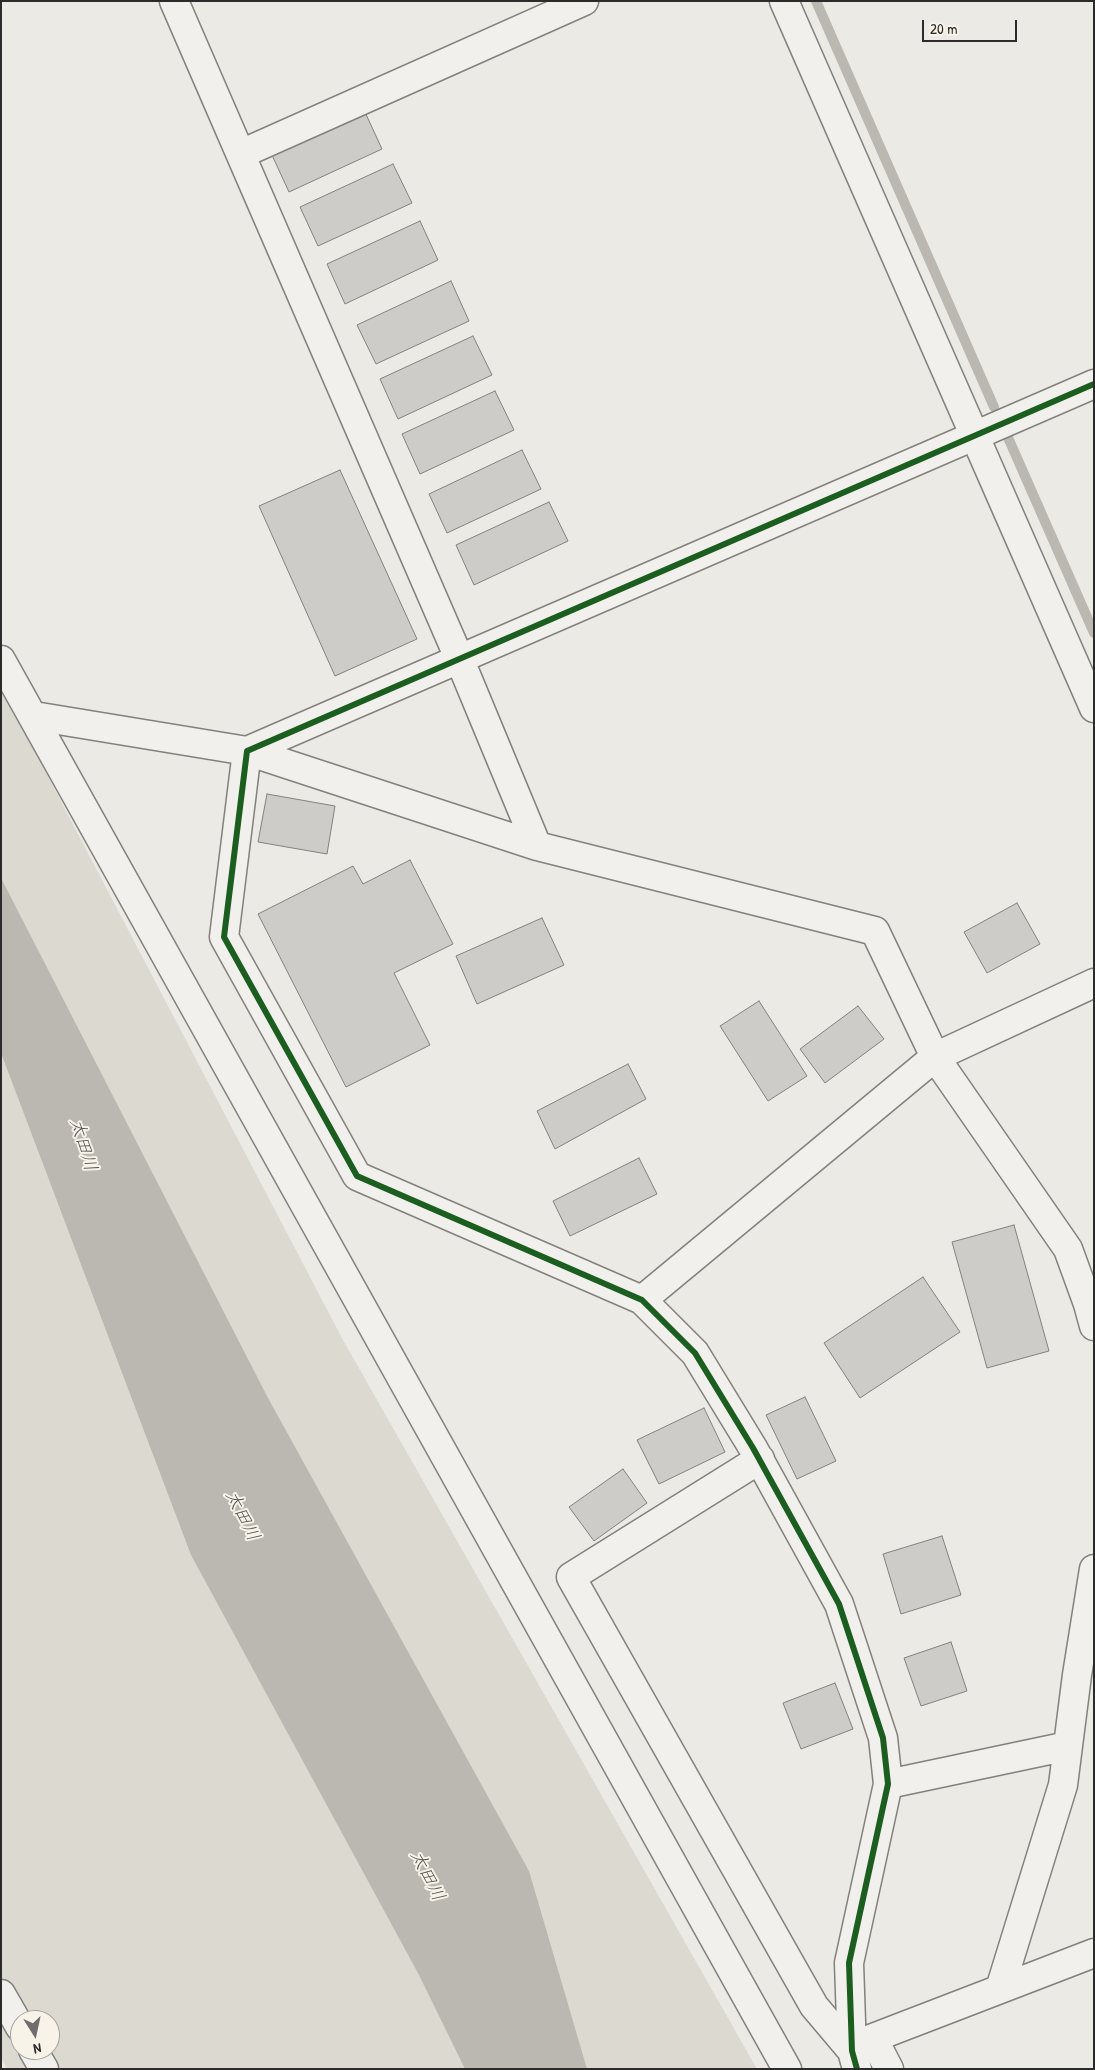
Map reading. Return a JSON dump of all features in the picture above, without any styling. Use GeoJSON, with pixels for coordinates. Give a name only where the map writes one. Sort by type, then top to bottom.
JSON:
{"type":"FeatureCollection","features":[{"type":"Feature","properties":{"kind":"street"},"geometry":{"type":"LineString","coordinates":[[174,1],[459,658],[537,846]]}},
{"type":"Feature","properties":{"kind":"street"},"geometry":{"type":"LineString","coordinates":[[241,154],[584,1]]}},
{"type":"Feature","properties":{"kind":"street"},"geometry":{"type":"LineString","coordinates":[[784,1],[1094,708]]}},
{"type":"Feature","properties":{"kind":"street"},"geometry":{"type":"LineString","coordinates":[[247,751],[1094,384]]}},
{"type":"Feature","properties":{"kind":"street"},"geometry":{"type":"LineString","coordinates":[[1,660],[34,716],[786,2069]]}},
{"type":"Feature","properties":{"kind":"street"},"geometry":{"type":"LineString","coordinates":[[34,716],[247,751],[537,846],[875,931],[935,1057],[1068,1249],[1094,1326]]}},
{"type":"Feature","properties":{"kind":"street"},"geometry":{"type":"LineString","coordinates":[[247,751],[224,937],[357,1176],[642,1300],[695,1353],[760,1459],[839,1604],[883,1738],[888,1784],[849,1963],[860,2053]]}},
{"type":"Feature","properties":{"kind":"street"},"geometry":{"type":"LineString","coordinates":[[642,1300],[935,1057],[1094,983]]}},
{"type":"Feature","properties":{"kind":"street"},"geometry":{"type":"LineString","coordinates":[[760,1459],[570,1577],[814,2006],[860,2053],[889,2069]]}},
{"type":"Feature","properties":{"kind":"street"},"geometry":{"type":"LineString","coordinates":[[1000,1989],[1063,1785],[1077,1674],[1094,1570]]}},
{"type":"Feature","properties":{"kind":"street"},"geometry":{"type":"LineString","coordinates":[[888,1784],[1068,1746]]}},
{"type":"Feature","properties":{"kind":"street"},"geometry":{"type":"LineString","coordinates":[[860,2053],[1000,1989],[1094,1953]]}},
{"type":"Feature","properties":{"kind":"street"},"geometry":{"type":"LineString","coordinates":[[1,1994],[10,2010]]}},
{"type":"Feature","properties":{"kind":"shaded area"},"geometry":{"type":"Polygon","coordinates":[[[1,687],[343,1340],[757,2069],[7,2069],[1,2057],[1,687]]]}},
{"type":"Feature","properties":{"kind":"water","name":"太田川"},"geometry":{"type":"Polygon","coordinates":[[[1,878],[268,1398],[529,1871],[587,2069],[465,2069],[419,1975],[191,1555],[1,1053],[1,878]]]}},
{"type":"Feature","properties":{"kind":"building"},"geometry":{"type":"Polygon","coordinates":[[[364,110],[382,149],[289,192],[271,153],[364,110]]]}},
{"type":"Feature","properties":{"kind":"building"},"geometry":{"type":"Polygon","coordinates":[[[393,164],[412,203],[318,246],[300,207],[393,164]]]}},
{"type":"Feature","properties":{"kind":"building"},"geometry":{"type":"Polygon","coordinates":[[[420,221],[438,260],[345,304],[327,264],[420,221]]]}},
{"type":"Feature","properties":{"kind":"building"},"geometry":{"type":"Polygon","coordinates":[[[451,281],[469,321],[376,364],[357,325],[451,281]]]}},
{"type":"Feature","properties":{"kind":"building"},"geometry":{"type":"Polygon","coordinates":[[[473,336],[492,375],[398,419],[380,379],[473,336]]]}},
{"type":"Feature","properties":{"kind":"building"},"geometry":{"type":"Polygon","coordinates":[[[495,391],[514,430],[420,474],[402,434],[495,391]]]}},
{"type":"Feature","properties":{"kind":"building"},"geometry":{"type":"Polygon","coordinates":[[[522,450],[541,489],[447,533],[429,494],[522,450]]]}},
{"type":"Feature","properties":{"kind":"building"},"geometry":{"type":"Polygon","coordinates":[[[340,470],[417,639],[335,676],[259,506],[340,470]]]}},
{"type":"Feature","properties":{"kind":"building"},"geometry":{"type":"Polygon","coordinates":[[[549,502],[568,541],[474,585],[456,545],[549,502]]]}},
{"type":"Feature","properties":{"kind":"building"},"geometry":{"type":"Polygon","coordinates":[[[267,794],[335,806],[327,854],[258,842],[267,794]]]}},
{"type":"Feature","properties":{"kind":"building"},"geometry":{"type":"Polygon","coordinates":[[[410,860],[453,944],[394,973],[430,1045],[346,1087],[258,914],[353,866],[363,884],[410,860]]]}},
{"type":"Feature","properties":{"kind":"building"},"geometry":{"type":"Polygon","coordinates":[[[1017,903],[1040,944],[987,973],[964,932],[1017,903]]]}},
{"type":"Feature","properties":{"kind":"building"},"geometry":{"type":"Polygon","coordinates":[[[542,918],[564,965],[477,1004],[456,956],[542,918]]]}},
{"type":"Feature","properties":{"kind":"building"},"geometry":{"type":"Polygon","coordinates":[[[759,1001],[807,1076],[768,1101],[720,1026],[759,1001]]]}},
{"type":"Feature","properties":{"kind":"building"},"geometry":{"type":"Polygon","coordinates":[[[858,1006],[884,1039],[825,1083],[800,1049],[858,1006]]]}},
{"type":"Feature","properties":{"kind":"building"},"geometry":{"type":"Polygon","coordinates":[[[628,1064],[646,1099],[555,1149],[537,1111],[628,1064]]]}},
{"type":"Feature","properties":{"kind":"building"},"geometry":{"type":"Polygon","coordinates":[[[639,1158],[657,1194],[570,1236],[553,1201],[639,1158]]]}},
{"type":"Feature","properties":{"kind":"building"},"geometry":{"type":"Polygon","coordinates":[[[1014,1225],[1049,1351],[987,1368],[952,1242],[1014,1225]]]}},
{"type":"Feature","properties":{"kind":"building"},"geometry":{"type":"Polygon","coordinates":[[[923,1277],[960,1332],[860,1398],[824,1343],[923,1277]]]}},
{"type":"Feature","properties":{"kind":"building"},"geometry":{"type":"Polygon","coordinates":[[[805,1397],[836,1461],[797,1479],[766,1415],[805,1397]]]}},
{"type":"Feature","properties":{"kind":"building"},"geometry":{"type":"Polygon","coordinates":[[[704,1408],[725,1452],[659,1484],[637,1440],[704,1408]]]}},
{"type":"Feature","properties":{"kind":"building"},"geometry":{"type":"Polygon","coordinates":[[[623,1469],[647,1503],[594,1541],[569,1507],[623,1469]]]}},
{"type":"Feature","properties":{"kind":"building"},"geometry":{"type":"Polygon","coordinates":[[[942,1536],[961,1595],[901,1614],[883,1554],[942,1536]]]}},
{"type":"Feature","properties":{"kind":"building"},"geometry":{"type":"Polygon","coordinates":[[[951,1642],[967,1691],[921,1706],[904,1658],[951,1642]]]}},
{"type":"Feature","properties":{"kind":"building"},"geometry":{"type":"Polygon","coordinates":[[[835,1683],[853,1729],[801,1749],[783,1703],[835,1683]]]}},
{"type":"Feature","properties":{"kind":"waterway"},"geometry":{"type":"LineString","coordinates":[[816,1],[994,407]]}},
{"type":"Feature","properties":{"kind":"waterway"},"geometry":{"type":"LineString","coordinates":[[1006,433],[1094,633]]}},
{"type":"Feature","properties":{"kind":"cycle path"},"geometry":{"type":"LineString","coordinates":[[857,2069],[852,2051],[849,1963],[888,1784],[883,1738],[839,1604],[753,1448],[695,1353],[642,1300],[357,1176],[224,937],[247,751],[1094,384]]}}]}
